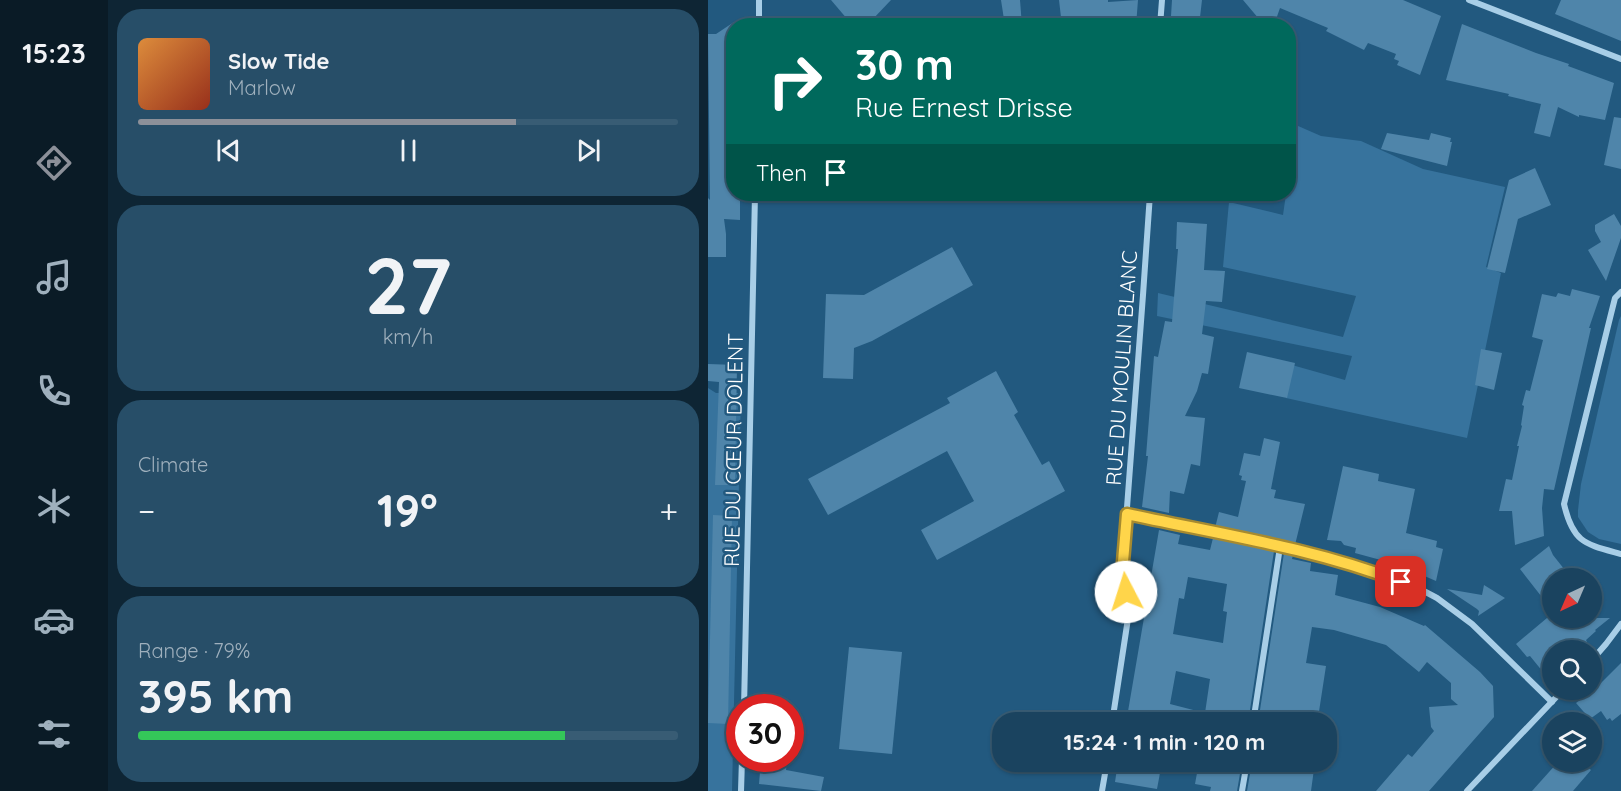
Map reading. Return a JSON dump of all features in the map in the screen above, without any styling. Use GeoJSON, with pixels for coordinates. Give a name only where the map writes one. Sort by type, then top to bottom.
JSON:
{"type":"FeatureCollection","features":[{"type":"Feature","properties":{"kind":"street"},"geometry":{"type":"LineString","coordinates":[[759,0],[759,18]]}},
{"type":"Feature","properties":{"kind":"street"},"geometry":{"type":"LineString","coordinates":[[1161,18],[1162,0]]}},
{"type":"Feature","properties":{"kind":"street"},"geometry":{"type":"LineString","coordinates":[[1469,0],[1621,59]]}},
{"type":"Feature","properties":{"kind":"street","name":"RUE DU CŒUR DOLENT"},"geometry":{"type":"LineString","coordinates":[[744,694],[755,201]]}},
{"type":"Feature","properties":{"kind":"street","name":"RUE DU MOULIN BLANC"},"geometry":{"type":"LineString","coordinates":[[1114,712],[1129,612],[1122,574],[1149,201]]}},
{"type":"Feature","properties":{"kind":"street"},"geometry":{"type":"LineString","coordinates":[[1621,292],[1613,306],[1564,504],[1570,526],[1589,545],[1621,554]]}},
{"type":"Feature","properties":{"kind":"street"},"geometry":{"type":"LineString","coordinates":[[1127,514],[1280,547],[1377,573],[1437,598],[1472,624],[1552,702],[1467,791]]}},
{"type":"Feature","properties":{"kind":"street"},"geometry":{"type":"LineString","coordinates":[[1255,712],[1280,547]]}},
{"type":"Feature","properties":{"kind":"street"},"geometry":{"type":"LineString","coordinates":[[1602,649],[1621,624]]}},
{"type":"Feature","properties":{"kind":"street"},"geometry":{"type":"LineString","coordinates":[[741,791],[742,772]]}},
{"type":"Feature","properties":{"kind":"street"},"geometry":{"type":"LineString","coordinates":[[1102,791],[1105,772]]}},
{"type":"Feature","properties":{"kind":"street"},"geometry":{"type":"LineString","coordinates":[[1242,791],[1245,772]]}},
{"type":"Feature","properties":{"kind":"shaded area"},"geometry":{"type":"Polygon","coordinates":[[[1296,125],[1321,136],[1361,141],[1423,169],[1505,187],[1486,267],[1501,273],[1467,438],[1286,398],[1292,365],[1345,380],[1352,356],[1157,316],[1158,293],[1343,337],[1356,296],[1223,267],[1229,202],[1283,215],[1285,201],[1296,201],[1296,125]]]}},
{"type":"Feature","properties":{"kind":"shaded area"},"geometry":{"type":"Polygon","coordinates":[[[1621,316],[1621,544],[1599,539],[1588,532],[1578,517],[1578,510],[1581,484],[1621,316]]]}},
{"type":"Feature","properties":{"kind":"shaded area"},"geometry":{"type":"Polygon","coordinates":[[[708,388],[716,393],[741,393],[734,694],[726,694],[726,772],[732,772],[732,791],[708,791],[708,388]]]}},
{"type":"Feature","properties":{"kind":"building"},"geometry":{"type":"Polygon","coordinates":[[[831,0],[891,0],[874,18],[846,18],[831,0]]]}},
{"type":"Feature","properties":{"kind":"building"},"geometry":{"type":"Polygon","coordinates":[[[1001,0],[1020,0],[1021,18],[1004,18],[1001,0]]]}},
{"type":"Feature","properties":{"kind":"building"},"geometry":{"type":"Polygon","coordinates":[[[1059,0],[1108,0],[1108,2],[1138,0],[1137,18],[1061,18],[1059,0]]]}},
{"type":"Feature","properties":{"kind":"building"},"geometry":{"type":"Polygon","coordinates":[[[1172,0],[1202,0],[1200,18],[1171,16],[1172,0]]]}},
{"type":"Feature","properties":{"kind":"building"},"geometry":{"type":"Polygon","coordinates":[[[1243,0],[1403,0],[1441,16],[1420,75],[1397,65],[1399,61],[1394,59],[1396,54],[1368,43],[1364,50],[1326,31],[1328,28],[1280,8],[1276,18],[1258,18],[1243,0]]]}},
{"type":"Feature","properties":{"kind":"building"},"geometry":{"type":"Polygon","coordinates":[[[1561,0],[1621,0],[1621,41],[1555,14],[1561,0]]]}},
{"type":"Feature","properties":{"kind":"building"},"geometry":{"type":"Polygon","coordinates":[[[1462,24],[1614,83],[1605,120],[1579,115],[1579,117],[1558,107],[1550,137],[1534,133],[1541,104],[1508,96],[1509,94],[1446,80],[1462,24]]]}},
{"type":"Feature","properties":{"kind":"building"},"geometry":{"type":"Polygon","coordinates":[[[726,27],[726,201],[740,201],[740,220],[724,219],[726,257],[708,257],[708,198],[710,200],[708,34],[716,34],[726,27]]]}},
{"type":"Feature","properties":{"kind":"building"},"geometry":{"type":"Polygon","coordinates":[[[1614,117],[1621,118],[1621,169],[1604,165],[1614,117]]]}},
{"type":"Feature","properties":{"kind":"building"},"geometry":{"type":"Polygon","coordinates":[[[1387,133],[1429,140],[1431,133],[1451,138],[1447,166],[1381,149],[1387,133]]]}},
{"type":"Feature","properties":{"kind":"building"},"geometry":{"type":"Polygon","coordinates":[[[1535,168],[1551,205],[1518,219],[1505,273],[1487,269],[1509,180],[1535,168]]]}},
{"type":"Feature","properties":{"kind":"building"},"geometry":{"type":"Polygon","coordinates":[[[1614,214],[1621,226],[1621,238],[1606,281],[1588,250],[1601,242],[1595,231],[1595,225],[1614,214]]]}},
{"type":"Feature","properties":{"kind":"building"},"geometry":{"type":"Polygon","coordinates":[[[1177,222],[1207,224],[1204,270],[1225,271],[1222,302],[1206,301],[1202,334],[1214,337],[1208,374],[1202,373],[1197,391],[1185,416],[1205,418],[1200,466],[1191,464],[1184,494],[1170,491],[1169,513],[1142,507],[1148,456],[1146,456],[1154,356],[1158,357],[1165,321],[1172,322],[1178,249],[1176,249],[1177,222]]]}},
{"type":"Feature","properties":{"kind":"building"},"geometry":{"type":"Polygon","coordinates":[[[952,247],[973,285],[872,341],[854,348],[853,379],[823,378],[826,294],[864,295],[952,247]]]}},
{"type":"Feature","properties":{"kind":"building"},"geometry":{"type":"Polygon","coordinates":[[[1572,289],[1600,296],[1589,328],[1591,328],[1554,490],[1544,489],[1542,508],[1544,536],[1515,545],[1512,511],[1499,511],[1506,479],[1512,480],[1522,426],[1524,406],[1522,405],[1526,390],[1530,391],[1543,340],[1532,337],[1542,294],[1556,297],[1558,293],[1570,296],[1572,289]]]}},
{"type":"Feature","properties":{"kind":"building"},"geometry":{"type":"Polygon","coordinates":[[[1481,349],[1502,353],[1494,390],[1475,385],[1481,349]]]}},
{"type":"Feature","properties":{"kind":"building"},"geometry":{"type":"Polygon","coordinates":[[[1247,352],[1295,363],[1287,398],[1239,388],[1247,352]]]}},
{"type":"Feature","properties":{"kind":"building"},"geometry":{"type":"Polygon","coordinates":[[[708,364],[737,365],[735,485],[715,485],[719,382],[708,381],[708,364]]]}},
{"type":"Feature","properties":{"kind":"building"},"geometry":{"type":"Polygon","coordinates":[[[996,371],[1018,412],[1014,415],[1042,465],[1049,461],[1065,491],[937,560],[921,530],[974,501],[947,451],[828,515],[808,479],[950,403],[947,398],[996,371]]]}},
{"type":"Feature","properties":{"kind":"building"},"geometry":{"type":"Polygon","coordinates":[[[1264,438],[1280,442],[1271,489],[1276,490],[1274,498],[1305,504],[1295,545],[1215,528],[1219,512],[1238,517],[1246,481],[1241,480],[1242,476],[1239,475],[1244,453],[1260,456],[1264,438]]]}},
{"type":"Feature","properties":{"kind":"building"},"geometry":{"type":"Polygon","coordinates":[[[1343,466],[1379,474],[1378,481],[1415,489],[1406,533],[1437,541],[1436,547],[1443,549],[1436,581],[1399,565],[1355,553],[1356,548],[1344,545],[1341,541],[1327,540],[1343,466]]]}},
{"type":"Feature","properties":{"kind":"building"},"geometry":{"type":"Polygon","coordinates":[[[713,515],[732,516],[726,724],[708,723],[713,515]]]}},
{"type":"Feature","properties":{"kind":"building"},"geometry":{"type":"Polygon","coordinates":[[[1159,530],[1180,535],[1178,544],[1210,550],[1213,538],[1274,551],[1250,712],[1205,712],[1210,679],[1176,671],[1170,704],[1201,712],[1128,712],[1159,530]],[[1188,577],[1184,599],[1179,598],[1173,634],[1223,643],[1227,612],[1223,611],[1227,584],[1188,577]]]}},
{"type":"Feature","properties":{"kind":"building"},"geometry":{"type":"Polygon","coordinates":[[[1549,546],[1563,568],[1542,568],[1542,597],[1520,569],[1549,546]]]}},
{"type":"Feature","properties":{"kind":"building"},"geometry":{"type":"Polygon","coordinates":[[[1284,553],[1293,555],[1292,559],[1311,563],[1310,571],[1338,575],[1335,595],[1380,607],[1425,625],[1493,686],[1494,717],[1429,791],[1376,791],[1408,754],[1412,757],[1434,731],[1431,727],[1429,707],[1458,705],[1451,699],[1451,683],[1427,662],[1419,672],[1386,645],[1334,630],[1312,627],[1306,663],[1326,666],[1319,712],[1260,712],[1284,553]]]}},
{"type":"Feature","properties":{"kind":"building"},"geometry":{"type":"Polygon","coordinates":[[[1484,585],[1505,598],[1478,616],[1477,609],[1447,589],[1482,595],[1484,585]]]}},
{"type":"Feature","properties":{"kind":"building"},"geometry":{"type":"Polygon","coordinates":[[[1602,618],[1610,618],[1602,624],[1602,618]]]}},
{"type":"Feature","properties":{"kind":"building"},"geometry":{"type":"Polygon","coordinates":[[[1542,622],[1542,628],[1598,628],[1586,640],[1542,640],[1542,671],[1516,644],[1542,622]]]}},
{"type":"Feature","properties":{"kind":"building"},"geometry":{"type":"Polygon","coordinates":[[[849,647],[902,652],[892,754],[839,749],[849,647]]]}},
{"type":"Feature","properties":{"kind":"building"},"geometry":{"type":"Polygon","coordinates":[[[1621,663],[1621,714],[1612,721],[1610,718],[1607,720],[1601,711],[1584,712],[1576,703],[1580,700],[1602,700],[1602,682],[1621,663]]]}},
{"type":"Feature","properties":{"kind":"building"},"geometry":{"type":"Polygon","coordinates":[[[760,772],[797,772],[824,777],[821,791],[759,784],[760,772]]]}},
{"type":"Feature","properties":{"kind":"building"},"geometry":{"type":"Polygon","coordinates":[[[1116,772],[1160,772],[1157,789],[1115,782],[1116,772]]]}},
{"type":"Feature","properties":{"kind":"building"},"geometry":{"type":"Polygon","coordinates":[[[1197,772],[1240,772],[1237,791],[1210,791],[1211,787],[1195,784],[1197,772]]]}},
{"type":"Feature","properties":{"kind":"building"},"geometry":{"type":"Polygon","coordinates":[[[1250,772],[1314,772],[1311,791],[1247,791],[1250,772]]]}},
{"type":"Feature","properties":{"kind":"building"},"geometry":{"type":"Polygon","coordinates":[[[1549,772],[1589,772],[1573,791],[1532,791],[1549,772]]]}},
{"type":"Feature","properties":{"kind":"route"},"geometry":{"type":"LineString","coordinates":[[1126,592],[1122,574],[1127,514],[1291,549],[1401,582]]}}]}
